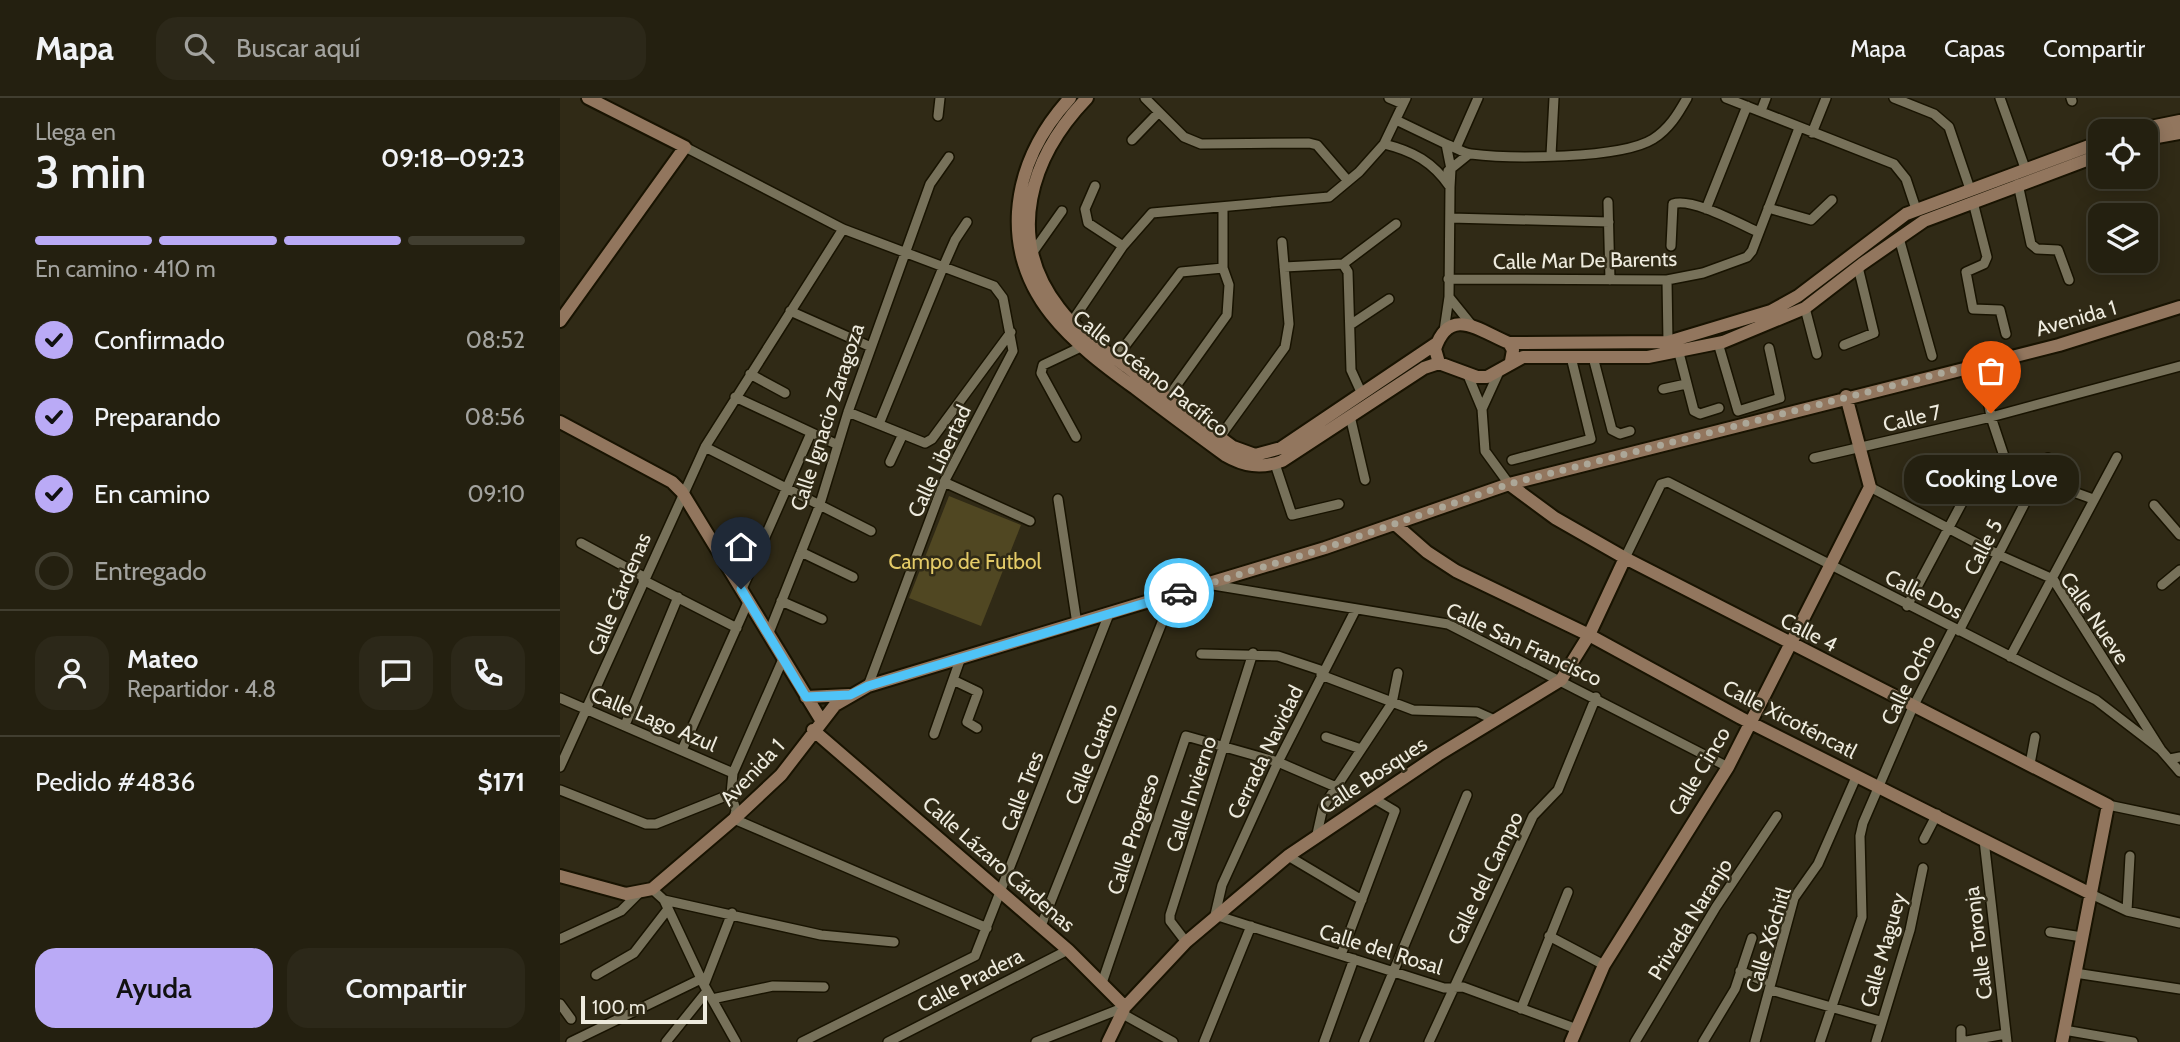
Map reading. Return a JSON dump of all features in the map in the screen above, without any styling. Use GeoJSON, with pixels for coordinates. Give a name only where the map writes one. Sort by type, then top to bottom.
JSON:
{"type":"FeatureCollection","features":[{"type":"Feature","properties":{"kind":"street"},"geometry":{"type":"LineString","coordinates":[[588,98],[843,229],[944,265],[999,291],[1011,332],[932,439],[925,443],[848,412]]}},
{"type":"Feature","properties":{"kind":"street"},"geometry":{"type":"LineString","coordinates":[[938,116],[940,98]]}},
{"type":"Feature","properties":{"kind":"street","name":"Calle Océano Pacífico"},"geometry":{"type":"LineString","coordinates":[[1070,98],[1046,126],[1029,159],[1022,181],[1017,226],[1024,267],[1032,288],[1041,305],[1065,334],[1217,442],[1237,462],[1248,465],[1275,464],[1341,417],[1361,392],[1437,343]]}},
{"type":"Feature","properties":{"kind":"street","name":"Calle Océano Pacífico"},"geometry":{"type":"LineString","coordinates":[[1087,98],[1055,135],[1038,169],[1030,208],[1033,252],[1046,288],[1071,321],[1164,403]]}},
{"type":"Feature","properties":{"kind":"street"},"geometry":{"type":"LineString","coordinates":[[1145,98],[1184,137],[1200,144],[1317,145],[1348,181]]}},
{"type":"Feature","properties":{"kind":"street"},"geometry":{"type":"LineString","coordinates":[[1065,334],[1071,321],[1123,246],[1152,213],[1320,200],[1348,181],[1384,144],[1405,101],[1389,98]]}},
{"type":"Feature","properties":{"kind":"street"},"geometry":{"type":"LineString","coordinates":[[1478,98],[1451,146],[1449,297],[1444,331],[1437,343],[1435,354],[1439,363],[1477,377],[1498,374],[1511,361],[1523,357],[1648,357],[1679,353],[1718,343],[1774,317],[1798,296],[1916,209],[2018,184],[2088,153]]}},
{"type":"Feature","properties":{"kind":"street"},"geometry":{"type":"LineString","coordinates":[[1551,155],[1554,98]]}},
{"type":"Feature","properties":{"kind":"street"},"geometry":{"type":"LineString","coordinates":[[1396,120],[1469,154],[1597,155],[1638,147],[1666,128],[1687,98]]}},
{"type":"Feature","properties":{"kind":"street"},"geometry":{"type":"LineString","coordinates":[[1726,98],[1894,164],[1906,179],[1916,209]]}},
{"type":"Feature","properties":{"kind":"street"},"geometry":{"type":"LineString","coordinates":[[1761,111],[1766,98]]}},
{"type":"Feature","properties":{"kind":"street"},"geometry":{"type":"LineString","coordinates":[[1812,133],[1826,98]]}},
{"type":"Feature","properties":{"kind":"street"},"geometry":{"type":"LineString","coordinates":[[1894,98],[1943,119],[1949,127],[1972,195],[1987,257],[1984,264],[1966,272],[1973,309],[2000,310],[2006,334]]}},
{"type":"Feature","properties":{"kind":"street"},"geometry":{"type":"LineString","coordinates":[[2000,98],[2025,168]]}},
{"type":"Feature","properties":{"kind":"street"},"geometry":{"type":"LineString","coordinates":[[1706,209],[1747,106]]}},
{"type":"Feature","properties":{"kind":"street"},"geometry":{"type":"LineString","coordinates":[[1132,140],[1159,112]]}},
{"type":"Feature","properties":{"kind":"street"},"geometry":{"type":"LineString","coordinates":[[2158,125],[2180,121]]}},
{"type":"Feature","properties":{"kind":"street","name":"Calle Mar De Barents"},"geometry":{"type":"LineString","coordinates":[[1448,279],[1667,280],[1703,274],[1749,255],[1799,128]]}},
{"type":"Feature","properties":{"kind":"street"},"geometry":{"type":"LineString","coordinates":[[2158,137],[2180,133]]}},
{"type":"Feature","properties":{"kind":"street"},"geometry":{"type":"LineString","coordinates":[[1384,144],[1420,156],[1441,174],[1450,187]]}},
{"type":"Feature","properties":{"kind":"street"},"geometry":{"type":"LineString","coordinates":[[560,321],[685,147]]}},
{"type":"Feature","properties":{"kind":"street"},"geometry":{"type":"LineString","coordinates":[[1449,297],[1469,323],[1509,343],[1668,342],[1805,308],[1924,221],[2025,168],[2088,152]]}},
{"type":"Feature","properties":{"kind":"street"},"geometry":{"type":"LineString","coordinates":[[1441,174],[1469,154]]}},
{"type":"Feature","properties":{"kind":"street","name":"Calle Ignacio Zaragoza"},"geometry":{"type":"LineString","coordinates":[[768,635],[821,508],[848,412],[905,250],[930,184],[949,157]]}},
{"type":"Feature","properties":{"kind":"street"},"geometry":{"type":"LineString","coordinates":[[2018,184],[2031,244],[2037,249],[2058,250],[2069,280]]}},
{"type":"Feature","properties":{"kind":"street"},"geometry":{"type":"LineString","coordinates":[[1096,187],[1085,209],[1088,223],[1123,246]]}},
{"type":"Feature","properties":{"kind":"street"},"geometry":{"type":"LineString","coordinates":[[1768,208],[1811,220],[1832,200]]}},
{"type":"Feature","properties":{"kind":"street"},"geometry":{"type":"LineString","coordinates":[[1608,202],[1610,280]]}},
{"type":"Feature","properties":{"kind":"street"},"geometry":{"type":"LineString","coordinates":[[1671,246],[1673,204],[1678,202],[1706,209],[1758,232]]}},
{"type":"Feature","properties":{"kind":"street"},"geometry":{"type":"LineString","coordinates":[[1164,403],[1227,315],[1229,285],[1223,268],[1223,207]]}},
{"type":"Feature","properties":{"kind":"street"},"geometry":{"type":"LineString","coordinates":[[1033,252],[1062,211]]}},
{"type":"Feature","properties":{"kind":"street"},"geometry":{"type":"LineString","coordinates":[[1450,218],[1609,222]]}},
{"type":"Feature","properties":{"kind":"street"},"geometry":{"type":"LineString","coordinates":[[879,424],[944,265],[967,222]]}},
{"type":"Feature","properties":{"kind":"street"},"geometry":{"type":"LineString","coordinates":[[1284,267],[1343,264],[1396,224]]}},
{"type":"Feature","properties":{"kind":"street","name":"Calle Cárdenas"},"geometry":{"type":"LineString","coordinates":[[560,767],[588,710],[682,492],[705,447],[843,229]]}},
{"type":"Feature","properties":{"kind":"street"},"geometry":{"type":"LineString","coordinates":[[1899,238],[1932,356]]}},
{"type":"Feature","properties":{"kind":"street"},"geometry":{"type":"LineString","coordinates":[[1217,442],[1285,347],[1289,324],[1282,242]]}},
{"type":"Feature","properties":{"kind":"street"},"geometry":{"type":"LineString","coordinates":[[1343,264],[1348,272],[1351,370],[1361,392]]}},
{"type":"Feature","properties":{"kind":"street"},"geometry":{"type":"LineString","coordinates":[[1844,345],[1874,333],[1858,267]]}},
{"type":"Feature","properties":{"kind":"street"},"geometry":{"type":"LineString","coordinates":[[1115,359],[1181,272],[1223,268]]}},
{"type":"Feature","properties":{"kind":"street"},"geometry":{"type":"LineString","coordinates":[[1667,280],[1668,342]]}},
{"type":"Feature","properties":{"kind":"street"},"geometry":{"type":"LineString","coordinates":[[1350,325],[1389,299]]}},
{"type":"Feature","properties":{"kind":"street","name":"Avenida 1"},"geometry":{"type":"LineString","coordinates":[[560,876],[626,894],[652,890],[780,775],[817,725],[850,695],[868,686],[1173,595],[1395,524],[1509,484],[1846,396],[2059,345],[2180,307]]}},
{"type":"Feature","properties":{"kind":"street"},"geometry":{"type":"LineString","coordinates":[[1805,308],[1817,354]]}},
{"type":"Feature","properties":{"kind":"street"},"geometry":{"type":"LineString","coordinates":[[790,310],[871,347]]}},
{"type":"Feature","properties":{"kind":"street"},"geometry":{"type":"LineString","coordinates":[[1444,331],[1454,325],[1469,323]]}},
{"type":"Feature","properties":{"kind":"street","name":"Calle Libertad"},"geometry":{"type":"LineString","coordinates":[[868,686],[944,482],[1013,351],[1011,332]]}},
{"type":"Feature","properties":{"kind":"street"},"geometry":{"type":"LineString","coordinates":[[1509,343],[1513,350],[1511,361]]}},
{"type":"Feature","properties":{"kind":"street"},"geometry":{"type":"LineString","coordinates":[[1718,343],[1738,411],[1780,398],[1769,348]]}},
{"type":"Feature","properties":{"kind":"street"},"geometry":{"type":"LineString","coordinates":[[1076,437],[1041,373],[1043,365],[1081,347]]}},
{"type":"Feature","properties":{"kind":"street"},"geometry":{"type":"LineString","coordinates":[[1679,353],[1697,414],[1720,408]]}},
{"type":"Feature","properties":{"kind":"street"},"geometry":{"type":"LineString","coordinates":[[1512,460],[1591,439],[1571,357]]}},
{"type":"Feature","properties":{"kind":"street"},"geometry":{"type":"LineString","coordinates":[[1593,357],[1612,430],[1615,433],[1630,431]]}},
{"type":"Feature","properties":{"kind":"street","name":"Calle Océano Pacífico"},"geometry":{"type":"LineString","coordinates":[[1217,442],[1244,453],[1270,453],[1341,417],[1424,368],[1439,363]]}},
{"type":"Feature","properties":{"kind":"street"},"geometry":{"type":"LineString","coordinates":[[1981,363],[1991,417],[2007,465],[2037,479],[2094,499]]}},
{"type":"Feature","properties":{"kind":"street","name":"Calle 7"},"geometry":{"type":"LineString","coordinates":[[1814,458],[1991,417],[2180,366]]}},
{"type":"Feature","properties":{"kind":"street","name":"Calle 4"},"geometry":{"type":"LineString","coordinates":[[1467,373],[1482,409],[1485,451],[1509,484],[1555,518],[1625,558],[1790,644],[2108,805],[2180,820]]}},
{"type":"Feature","properties":{"kind":"street"},"geometry":{"type":"LineString","coordinates":[[750,374],[785,393]]}},
{"type":"Feature","properties":{"kind":"street","name":"Calle 4"},"geometry":{"type":"LineString","coordinates":[[1482,409],[1498,374]]}},
{"type":"Feature","properties":{"kind":"street"},"geometry":{"type":"LineString","coordinates":[[1664,389],[1686,384]]}},
{"type":"Feature","properties":{"kind":"street"},"geometry":{"type":"LineString","coordinates":[[1846,396],[1870,487]]}},
{"type":"Feature","properties":{"kind":"street"},"geometry":{"type":"LineString","coordinates":[[735,397],[838,445]]}},
{"type":"Feature","properties":{"kind":"street"},"geometry":{"type":"LineString","coordinates":[[1341,417],[1365,480]]}},
{"type":"Feature","properties":{"kind":"street","name":"Calle Lázaro Cárdenas"},"geometry":{"type":"LineString","coordinates":[[560,422],[672,482],[682,492],[806,697],[817,725],[1068,950],[1102,983],[1123,1010]]}},
{"type":"Feature","properties":{"kind":"street"},"geometry":{"type":"LineString","coordinates":[[741,589],[811,433]]}},
{"type":"Feature","properties":{"kind":"street"},"geometry":{"type":"LineString","coordinates":[[890,462],[903,434]]}},
{"type":"Feature","properties":{"kind":"street"},"geometry":{"type":"LineString","coordinates":[[705,447],[871,531]]}},
{"type":"Feature","properties":{"kind":"street"},"geometry":{"type":"LineString","coordinates":[[2010,657],[2117,457]]}},
{"type":"Feature","properties":{"kind":"street","name":"Calle 5"},"geometry":{"type":"LineString","coordinates":[[1956,630],[1999,555],[2048,458]]}},
{"type":"Feature","properties":{"kind":"street"},"geometry":{"type":"LineString","coordinates":[[1275,464],[1292,516],[1339,504]]}},
{"type":"Feature","properties":{"kind":"street"},"geometry":{"type":"LineString","coordinates":[[1907,606],[1980,469]]}},
{"type":"Feature","properties":{"kind":"street"},"geometry":{"type":"LineString","coordinates":[[944,482],[1030,521]]}},
{"type":"Feature","properties":{"kind":"street","name":"Calle Bosques"},"geometry":{"type":"LineString","coordinates":[[1036,1042],[1123,1010],[1215,915],[1317,834],[1561,680],[1589,635],[1664,482]]}},
{"type":"Feature","properties":{"kind":"street","name":"Calle Dos"},"geometry":{"type":"LineString","coordinates":[[1664,482],[2096,700],[2161,750]]}},
{"type":"Feature","properties":{"kind":"street","name":"Calle Nueve"},"geometry":{"type":"LineString","coordinates":[[1870,487],[1999,555],[2053,579],[2161,750],[2180,772]]}},
{"type":"Feature","properties":{"kind":"street","name":"Calle Cinco"},"geometry":{"type":"LineString","coordinates":[[1575,1038],[1604,965],[1728,767],[1870,487]]}},
{"type":"Feature","properties":{"kind":"street"},"geometry":{"type":"LineString","coordinates":[[1058,499],[1077,624]]}},
{"type":"Feature","properties":{"kind":"street"},"geometry":{"type":"LineString","coordinates":[[2154,505],[2180,534]]}},
{"type":"Feature","properties":{"kind":"street","name":"Calle Xicoténcatl"},"geometry":{"type":"LineString","coordinates":[[1395,524],[1456,572],[1589,635],[1750,722],[2127,911],[2180,923]]}},
{"type":"Feature","properties":{"kind":"street"},"geometry":{"type":"LineString","coordinates":[[581,543],[737,628]]}},
{"type":"Feature","properties":{"kind":"street"},"geometry":{"type":"LineString","coordinates":[[801,552],[853,577]]}},
{"type":"Feature","properties":{"kind":"street"},"geometry":{"type":"LineString","coordinates":[[2162,585],[2180,570]]}},
{"type":"Feature","properties":{"kind":"street","name":"Calle San Francisco"},"geometry":{"type":"LineString","coordinates":[[1207,584],[1448,624],[1596,697],[1728,767]]}},
{"type":"Feature","properties":{"kind":"street","name":"Calle Cuatro"},"geometry":{"type":"LineString","coordinates":[[1041,926],[1173,595]]}},
{"type":"Feature","properties":{"kind":"street"},"geometry":{"type":"LineString","coordinates":[[625,725],[678,597]]}},
{"type":"Feature","properties":{"kind":"street"},"geometry":{"type":"LineString","coordinates":[[781,601],[822,619]]}},
{"type":"Feature","properties":{"kind":"street"},"geometry":{"type":"LineString","coordinates":[[682,750],[748,602]]}},
{"type":"Feature","properties":{"kind":"street","name":"Cerrada Navidad"},"geometry":{"type":"LineString","coordinates":[[1215,915],[1222,885],[1278,762],[1356,609]]}},
{"type":"Feature","properties":{"kind":"street","name":"Calle Tres"},"geometry":{"type":"LineString","coordinates":[[802,1042],[967,962],[980,948],[1109,614]]}},
{"type":"Feature","properties":{"kind":"street","name":"Calle Ocho"},"geometry":{"type":"LineString","coordinates":[[1820,1042],[1834,1008],[1862,916],[1860,836],[1913,707],[1956,630]]}},
{"type":"Feature","properties":{"kind":"street"},"geometry":{"type":"LineString","coordinates":[[1201,654],[1253,653],[1295,660],[1413,710],[1477,712],[1495,720]]}},
{"type":"Feature","properties":{"kind":"street","name":"Calle Invierno"},"geometry":{"type":"LineString","coordinates":[[1186,942],[1174,928],[1170,915],[1253,653]]}},
{"type":"Feature","properties":{"kind":"street"},"geometry":{"type":"LineString","coordinates":[[783,659],[733,773],[731,794],[734,819],[987,928]]}},
{"type":"Feature","properties":{"kind":"street"},"geometry":{"type":"LineString","coordinates":[[934,734],[960,660]]}},
{"type":"Feature","properties":{"kind":"street"},"geometry":{"type":"LineString","coordinates":[[1317,834],[1323,807],[1392,702],[1398,673]]}},
{"type":"Feature","properties":{"kind":"street"},"geometry":{"type":"LineString","coordinates":[[953,680],[978,692],[967,722],[977,729]]}},
{"type":"Feature","properties":{"kind":"street"},"geometry":{"type":"LineString","coordinates":[[806,697],[850,695]]}},
{"type":"Feature","properties":{"kind":"street","name":"Calle del Campo"},"geometry":{"type":"LineString","coordinates":[[1429,1042],[1533,816],[1558,790],[1596,697]]}},
{"type":"Feature","properties":{"kind":"street","name":"Calle Lago Azul"},"geometry":{"type":"LineString","coordinates":[[560,698],[733,773]]}},
{"type":"Feature","properties":{"kind":"street","name":"Calle Progreso"},"geometry":{"type":"LineString","coordinates":[[1102,983],[1183,740],[1191,735],[1226,745],[1278,762],[1336,788]]}},
{"type":"Feature","properties":{"kind":"street"},"geometry":{"type":"LineString","coordinates":[[1326,737],[1361,750]]}},
{"type":"Feature","properties":{"kind":"street"},"geometry":{"type":"LineString","coordinates":[[2030,764],[2035,737]]}},
{"type":"Feature","properties":{"kind":"street"},"geometry":{"type":"LineString","coordinates":[[2170,759],[2180,757]]}},
{"type":"Feature","properties":{"kind":"street","name":"Calle Xóchitl"},"geometry":{"type":"LineString","coordinates":[[1755,1042],[1794,898],[1818,864],[1857,775]]}},
{"type":"Feature","properties":{"kind":"street"},"geometry":{"type":"LineString","coordinates":[[560,790],[646,824],[656,824],[731,794]]}},
{"type":"Feature","properties":{"kind":"street"},"geometry":{"type":"LineString","coordinates":[[1364,1042],[1466,794]]}},
{"type":"Feature","properties":{"kind":"street"},"geometry":{"type":"LineString","coordinates":[[1341,955],[1395,811],[1373,798]]}},
{"type":"Feature","properties":{"kind":"street"},"geometry":{"type":"LineString","coordinates":[[2108,805],[2063,1036],[2133,1042]]}},
{"type":"Feature","properties":{"kind":"street"},"geometry":{"type":"LineString","coordinates":[[1924,839],[1937,814]]}},
{"type":"Feature","properties":{"kind":"street","name":"Privada Naranjo"},"geometry":{"type":"LineString","coordinates":[[1635,1042],[1716,907],[1777,816]]}},
{"type":"Feature","properties":{"kind":"street","name":"Calle Toronja"},"geometry":{"type":"LineString","coordinates":[[1984,840],[2006,1038]]}},
{"type":"Feature","properties":{"kind":"street"},"geometry":{"type":"LineString","coordinates":[[1288,856],[1362,900]]}},
{"type":"Feature","properties":{"kind":"street"},"geometry":{"type":"LineString","coordinates":[[2127,911],[2130,856]]}},
{"type":"Feature","properties":{"kind":"street","name":"Calle Maguey"},"geometry":{"type":"LineString","coordinates":[[1876,1042],[1880,1021],[1910,930],[1923,868]]}},
{"type":"Feature","properties":{"kind":"street"},"geometry":{"type":"LineString","coordinates":[[652,890],[666,904],[706,989],[736,1042]]}},
{"type":"Feature","properties":{"kind":"street"},"geometry":{"type":"LineString","coordinates":[[1521,1009],[1569,892]]}},
{"type":"Feature","properties":{"kind":"street"},"geometry":{"type":"LineString","coordinates":[[560,939],[621,911],[638,894]]}},
{"type":"Feature","properties":{"kind":"street"},"geometry":{"type":"LineString","coordinates":[[666,904],[732,913],[821,935],[894,942]]}},
{"type":"Feature","properties":{"kind":"street"},"geometry":{"type":"LineString","coordinates":[[596,975],[634,953],[666,904]]}},
{"type":"Feature","properties":{"kind":"street"},"geometry":{"type":"LineString","coordinates":[[666,1042],[706,989],[732,913]]}},
{"type":"Feature","properties":{"kind":"street","name":"Calle del Rosal"},"geometry":{"type":"LineString","coordinates":[[1215,915],[1444,988],[1463,987],[1521,1009],[1575,1038]]}},
{"type":"Feature","properties":{"kind":"street"},"geometry":{"type":"LineString","coordinates":[[1204,1042],[1251,926]]}},
{"type":"Feature","properties":{"kind":"street"},"geometry":{"type":"LineString","coordinates":[[2050,932],[2082,937]]}},
{"type":"Feature","properties":{"kind":"street"},"geometry":{"type":"LineString","coordinates":[[1549,936],[1604,965]]}},
{"type":"Feature","properties":{"kind":"street"},"geometry":{"type":"LineString","coordinates":[[1703,1042],[1732,996],[1752,937]]}},
{"type":"Feature","properties":{"kind":"street","name":"Calle Pradera"},"geometry":{"type":"LineString","coordinates":[[888,1042],[1068,950]]}},
{"type":"Feature","properties":{"kind":"street"},"geometry":{"type":"LineString","coordinates":[[1324,1042],[1354,959]]}},
{"type":"Feature","properties":{"kind":"street"},"geometry":{"type":"LineString","coordinates":[[1740,971],[1763,981]]}},
{"type":"Feature","properties":{"kind":"street"},"geometry":{"type":"LineString","coordinates":[[2075,973],[2180,989]]}},
{"type":"Feature","properties":{"kind":"street"},"geometry":{"type":"LineString","coordinates":[[571,1042],[706,989],[824,987]]}},
{"type":"Feature","properties":{"kind":"street"},"geometry":{"type":"LineString","coordinates":[[1771,990],[1880,1021]]}},
{"type":"Feature","properties":{"kind":"street"},"geometry":{"type":"LineString","coordinates":[[560,1004],[571,1019]]}},
{"type":"Feature","properties":{"kind":"street"},"geometry":{"type":"LineString","coordinates":[[1108,1042],[1123,1010],[1167,1041]]}},
{"type":"Feature","properties":{"kind":"street"},"geometry":{"type":"LineString","coordinates":[[1961,1030],[1961,1042],[2006,1038]]}},
{"type":"Feature","properties":{"kind":"green space","name":"Campo de Futbol"},"geometry":{"type":"Polygon","coordinates":[[[949,496],[1021,525],[981,626],[909,598],[949,496]]]}},
{"type":"Feature","properties":{"kind":"way so far"},"geometry":{"type":"LineString","coordinates":[[1179,593],[1325,548],[1509,484],[1981,363],[1991,413]]}},
{"type":"Feature","properties":{"kind":"place","name":"Cooking Love"},"geometry":{"type":"Point","coordinates":[1991,413]}},
{"type":"Feature","properties":{"kind":"route"},"geometry":{"type":"LineString","coordinates":[[741,589],[806,697],[850,695],[868,686],[1179,593]]}}]}
